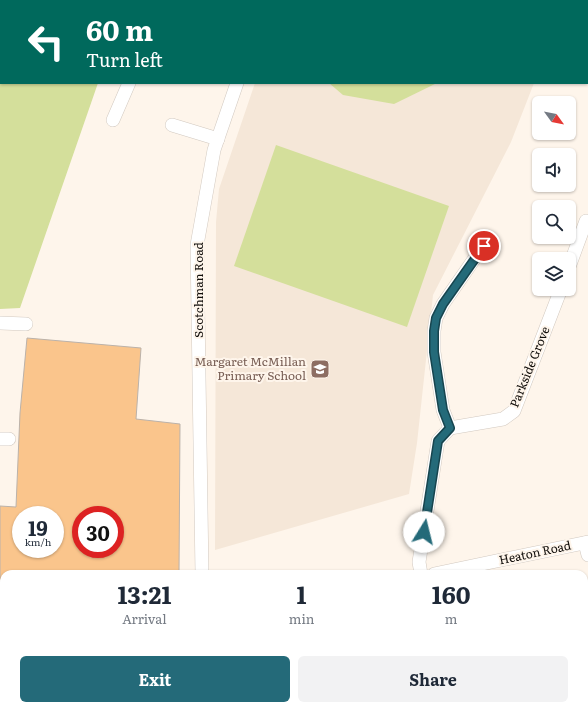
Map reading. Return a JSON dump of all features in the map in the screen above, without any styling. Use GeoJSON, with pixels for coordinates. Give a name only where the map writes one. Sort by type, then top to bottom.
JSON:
{"type":"FeatureCollection","features":[{"type":"Feature","properties":{"kind":"street"},"geometry":{"type":"LineString","coordinates":[[113,120],[129,84]]}},
{"type":"Feature","properties":{"kind":"street","name":"Scotchman Road"},"geometry":{"type":"LineString","coordinates":[[202,570],[197,245],[214,150],[236,84]]}},
{"type":"Feature","properties":{"kind":"street"},"geometry":{"type":"LineString","coordinates":[[172,125],[218,139]]}},
{"type":"Feature","properties":{"kind":"street"},"geometry":{"type":"LineString","coordinates":[[575,252],[586,221]]}},
{"type":"Feature","properties":{"kind":"street"},"geometry":{"type":"LineString","coordinates":[[420,570],[419,562],[438,441],[450,428],[443,410],[434,352],[434,331],[436,318],[443,304],[477,255],[484,246],[491,242]]}},
{"type":"Feature","properties":{"kind":"street","name":"Parkside Grove"},"geometry":{"type":"LineString","coordinates":[[450,428],[503,419],[514,411],[558,296]]}},
{"type":"Feature","properties":{"kind":"street"},"geometry":{"type":"LineString","coordinates":[[0,323],[26,324]]}},
{"type":"Feature","properties":{"kind":"street","name":"Heaton Road"},"geometry":{"type":"LineString","coordinates":[[456,570],[587,546]]}},
{"type":"Feature","properties":{"kind":"shaded area","name":"Margaret McMillan Primary School"},"geometry":{"type":"Polygon","coordinates":[[[255,84],[534,84],[511,142],[433,295],[417,443],[409,494],[215,550],[216,222],[219,189],[255,84]]]}},
{"type":"Feature","properties":{"kind":"green space"},"geometry":{"type":"Polygon","coordinates":[[[0,84],[98,84],[20,308],[0,309],[0,84]]]}},
{"type":"Feature","properties":{"kind":"green space"},"geometry":{"type":"Polygon","coordinates":[[[330,84],[435,84],[394,104],[343,95],[330,84]]]}},
{"type":"Feature","properties":{"kind":"green space"},"geometry":{"type":"Polygon","coordinates":[[[276,145],[449,206],[407,327],[234,266],[276,145]]]}},
{"type":"Feature","properties":{"kind":"building"},"geometry":{"type":"Polygon","coordinates":[[[27,338],[141,348],[136,419],[180,424],[179,570],[0,570],[0,506],[12,507],[12,558],[64,558],[64,506],[16,506],[20,413],[27,338]]]}},
{"type":"Feature","properties":{"kind":"place","name":"Margaret McMillan Primary School"},"geometry":{"type":"Point","coordinates":[320,369]}},
{"type":"Feature","properties":{"kind":"route"},"geometry":{"type":"LineString","coordinates":[[424,532],[438,441],[450,428],[443,410],[434,352],[434,331],[436,318],[443,304],[484,246]]}}]}
